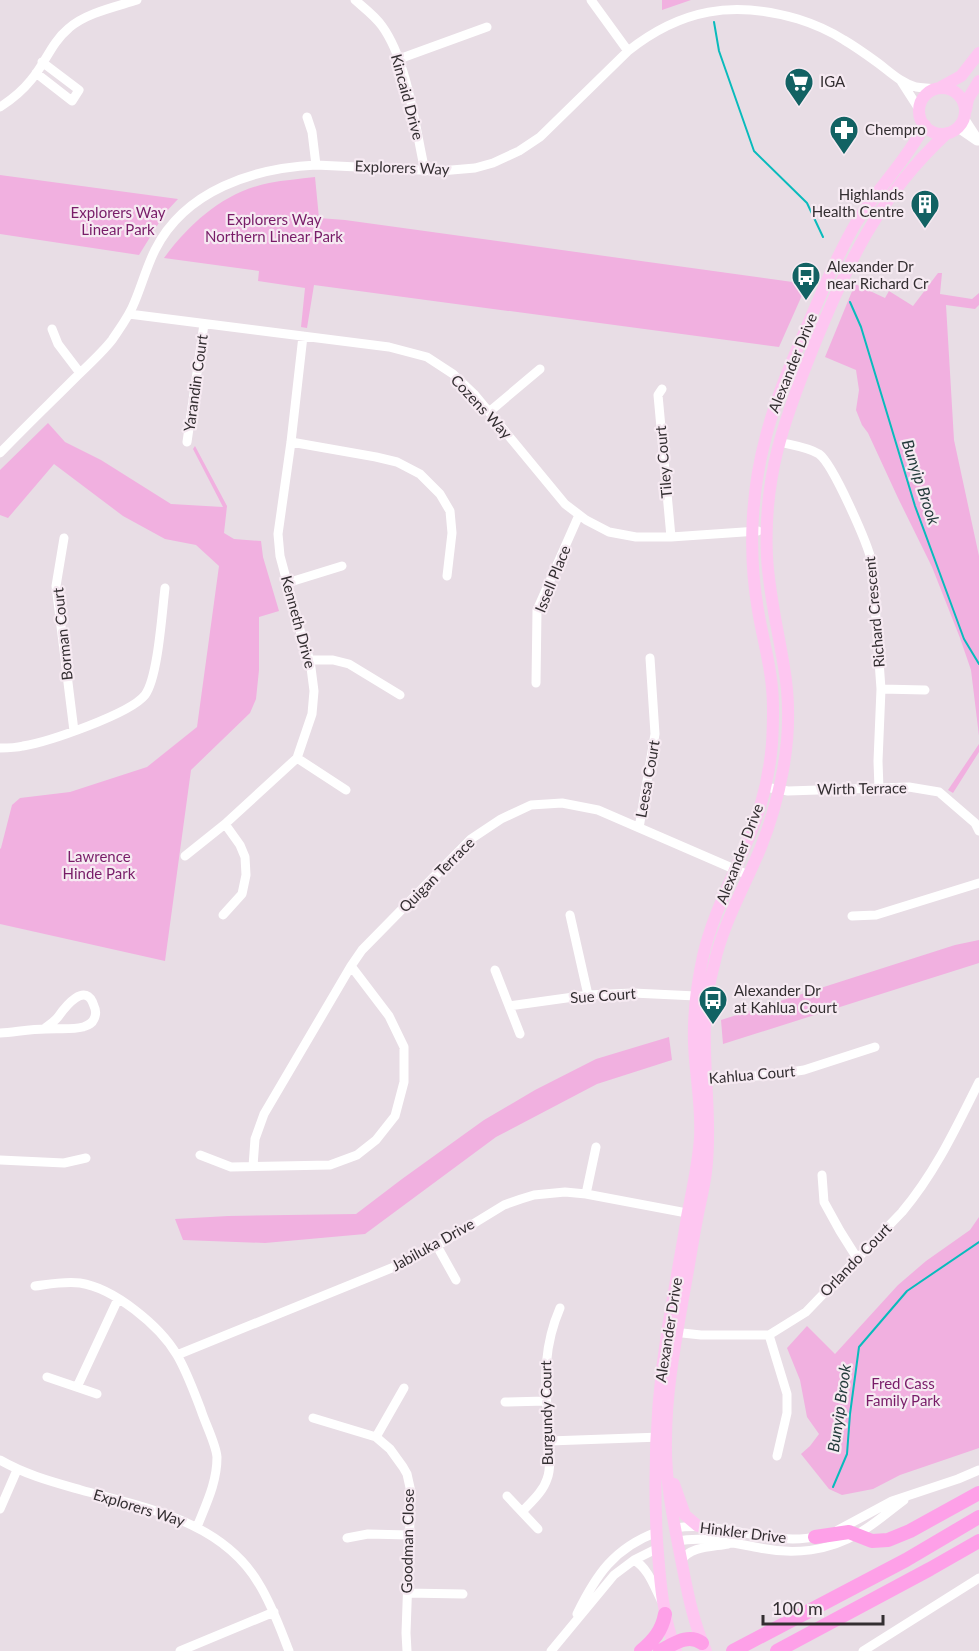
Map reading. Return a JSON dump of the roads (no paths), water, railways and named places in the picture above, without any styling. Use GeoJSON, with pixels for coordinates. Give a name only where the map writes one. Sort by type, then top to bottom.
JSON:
{"type":"FeatureCollection","features":[{"type":"Feature","properties":{"kind":"highway"},"geometry":{"type":"LineString","coordinates":[[815,1537],[849,1532],[878,1542],[897,1538],[979,1493]]}},
{"type":"Feature","properties":{"kind":"highway"},"geometry":{"type":"LineString","coordinates":[[733,1651],[906,1560],[979,1517]]}},
{"type":"Feature","properties":{"kind":"highway"},"geometry":{"type":"LineString","coordinates":[[777,1651],[979,1541]]}},
{"type":"Feature","properties":{"kind":"highway"},"geometry":{"type":"LineString","coordinates":[[640,1651],[658,1633],[663,1624],[663,1609]]}},
{"type":"Feature","properties":{"kind":"highway"},"geometry":{"type":"LineString","coordinates":[[660,1651],[674,1648],[690,1638],[697,1639],[704,1647]]}},
{"type":"Feature","properties":{"kind":"main road"},"geometry":{"type":"LineString","coordinates":[[938,88],[950,88],[964,103],[958,122],[935,133],[925,126],[920,116],[921,101],[926,94],[961,76],[979,53]]}},
{"type":"Feature","properties":{"kind":"main road","name":"Alexander Drive"},"geometry":{"type":"LineString","coordinates":[[702,1079],[705,1016],[710,981],[723,932],[768,828],[779,789],[786,747],[788,705],[785,669],[769,583],[767,530],[769,494],[779,442],[796,390],[854,255],[887,200],[915,164],[958,122],[979,81]]}},
{"type":"Feature","properties":{"kind":"main road","name":"Alexander Drive"},"geometry":{"type":"LineString","coordinates":[[674,1648],[663,1609],[654,1474],[662,1441],[672,1332],[693,1214],[706,1173],[709,1106],[694,1041],[696,996],[709,934],[748,841],[765,786],[772,742],[772,687],[758,608],[753,531],[757,475],[771,416],[828,274],[872,198],[908,153],[925,126]]}},
{"type":"Feature","properties":{"kind":"main road"},"geometry":{"type":"LineString","coordinates":[[662,1441],[679,1501],[687,1518],[698,1526]]}},
{"type":"Feature","properties":{"kind":"main road","name":"Alexander Drive"},"geometry":{"type":"LineString","coordinates":[[662,1441],[681,1561],[690,1602],[704,1647]]}},
{"type":"Feature","properties":{"kind":"main road","name":"Hinkler Drive"},"geometry":{"type":"LineString","coordinates":[[657,1532],[675,1528]]}},
{"type":"Feature","properties":{"kind":"main road","name":"Hinkler Drive"},"geometry":{"type":"LineString","coordinates":[[658,1548],[677,1541]]}},
{"type":"Feature","properties":{"kind":"street"},"geometry":{"type":"LineString","coordinates":[[0,107],[32,79],[52,46],[70,26],[95,13],[137,0]]}},
{"type":"Feature","properties":{"kind":"street","name":"Kincaid Drive"},"geometry":{"type":"LineString","coordinates":[[355,0],[381,24],[399,59],[425,171]]}},
{"type":"Feature","properties":{"kind":"street"},"geometry":{"type":"LineString","coordinates":[[591,0],[628,51]]}},
{"type":"Feature","properties":{"kind":"street","name":"Explorers Way"},"geometry":{"type":"LineString","coordinates":[[0,452],[110,342],[129,314],[156,248],[175,221],[220,187],[242,178],[286,167],[316,165],[452,171],[484,165],[527,146],[628,51],[662,27],[697,13],[729,8],[758,9],[788,15],[843,39],[901,81],[916,87],[938,88]]}},
{"type":"Feature","properties":{"kind":"street"},"geometry":{"type":"LineString","coordinates":[[399,59],[487,27]]}},
{"type":"Feature","properties":{"kind":"street"},"geometry":{"type":"LineString","coordinates":[[36,73],[72,101],[79,90],[42,62]]}},
{"type":"Feature","properties":{"kind":"street","name":"Explorers Way"},"geometry":{"type":"LineString","coordinates":[[901,81],[919,109]]}},
{"type":"Feature","properties":{"kind":"street"},"geometry":{"type":"LineString","coordinates":[[307,117],[312,132],[316,165]]}},
{"type":"Feature","properties":{"kind":"street"},"geometry":{"type":"LineString","coordinates":[[958,122],[979,142]]}},
{"type":"Feature","properties":{"kind":"street","name":"Cozens Way"},"geometry":{"type":"LineString","coordinates":[[129,314],[389,347],[427,357],[453,374],[475,395],[565,504],[609,532],[636,537],[670,537],[767,530]]}},
{"type":"Feature","properties":{"kind":"street","name":"Yarandin Court"},"geometry":{"type":"LineString","coordinates":[[188,442],[204,324]]}},
{"type":"Feature","properties":{"kind":"street"},"geometry":{"type":"LineString","coordinates":[[52,329],[58,344],[80,373]]}},
{"type":"Feature","properties":{"kind":"street","name":"Kenneth Drive"},"geometry":{"type":"LineString","coordinates":[[184,856],[225,824],[297,758],[312,714],[314,691],[310,660],[286,583],[278,534],[303,336]]}},
{"type":"Feature","properties":{"kind":"street"},"geometry":{"type":"LineString","coordinates":[[489,411],[540,369]]}},
{"type":"Feature","properties":{"kind":"street","name":"Tiley Court"},"geometry":{"type":"LineString","coordinates":[[662,389],[658,395],[670,537]]}},
{"type":"Feature","properties":{"kind":"street"},"geometry":{"type":"LineString","coordinates":[[291,442],[387,459],[398,462],[420,474],[440,494],[450,511],[452,533],[447,576]]}},
{"type":"Feature","properties":{"kind":"street","name":"Richard Crescent"},"geometry":{"type":"LineString","coordinates":[[779,442],[812,451],[823,458],[865,539],[872,563],[881,689],[879,789]]}},
{"type":"Feature","properties":{"kind":"street","name":"Issell Place"},"geometry":{"type":"LineString","coordinates":[[536,682],[537,610],[579,515]]}},
{"type":"Feature","properties":{"kind":"street","name":"Borman Court"},"geometry":{"type":"LineString","coordinates":[[64,538],[56,586],[74,731]]}},
{"type":"Feature","properties":{"kind":"street"},"geometry":{"type":"LineString","coordinates":[[286,583],[342,566]]}},
{"type":"Feature","properties":{"kind":"street"},"geometry":{"type":"LineString","coordinates":[[0,748],[24,746],[74,731],[134,706],[145,695],[153,678],[165,588]]}},
{"type":"Feature","properties":{"kind":"street","name":"Leesa Court"},"geometry":{"type":"LineString","coordinates":[[639,828],[655,734],[650,658]]}},
{"type":"Feature","properties":{"kind":"street"},"geometry":{"type":"LineString","coordinates":[[310,660],[333,660],[348,664],[400,695]]}},
{"type":"Feature","properties":{"kind":"street"},"geometry":{"type":"LineString","coordinates":[[881,689],[925,690]]}},
{"type":"Feature","properties":{"kind":"street"},"geometry":{"type":"LineString","coordinates":[[297,758],[345,790]]}},
{"type":"Feature","properties":{"kind":"street","name":"Wirth Terrace"},"geometry":{"type":"LineString","coordinates":[[765,786],[788,791],[909,787],[939,792],[975,823],[979,831]]}},
{"type":"Feature","properties":{"kind":"street","name":"Quigan Terrace"},"geometry":{"type":"LineString","coordinates":[[253,1166],[255,1139],[264,1114],[362,950],[471,839],[501,819],[531,805],[562,803],[598,810],[748,875]]}},
{"type":"Feature","properties":{"kind":"street"},"geometry":{"type":"LineString","coordinates":[[223,915],[242,894],[246,875],[245,857],[240,845],[225,824]]}},
{"type":"Feature","properties":{"kind":"street"},"geometry":{"type":"LineString","coordinates":[[852,916],[876,915],[979,883]]}},
{"type":"Feature","properties":{"kind":"street"},"geometry":{"type":"LineString","coordinates":[[570,915],[588,995]]}},
{"type":"Feature","properties":{"kind":"street"},"geometry":{"type":"LineString","coordinates":[[200,1155],[231,1167],[330,1165],[357,1155],[376,1140],[395,1116],[404,1082],[404,1047],[389,1016],[351,966]]}},
{"type":"Feature","properties":{"kind":"street"},"geometry":{"type":"LineString","coordinates":[[495,970],[520,1034]]}},
{"type":"Feature","properties":{"kind":"street","name":"Sue Court"},"geometry":{"type":"LineString","coordinates":[[509,1006],[588,995],[633,993],[696,996]]}},
{"type":"Feature","properties":{"kind":"street"},"geometry":{"type":"LineString","coordinates":[[0,1033],[87,1026],[95,1018],[94,1004],[86,996],[73,998],[44,1029]]}},
{"type":"Feature","properties":{"kind":"street","name":"Kahlua Court"},"geometry":{"type":"LineString","coordinates":[[702,1079],[771,1075],[804,1070],[875,1047]]}},
{"type":"Feature","properties":{"kind":"street","name":"Orlando Court"},"geometry":{"type":"LineString","coordinates":[[770,1335],[806,1312],[917,1194],[946,1148],[979,1082]]}},
{"type":"Feature","properties":{"kind":"street"},"geometry":{"type":"LineString","coordinates":[[586,1194],[596,1147]]}},
{"type":"Feature","properties":{"kind":"street"},"geometry":{"type":"LineString","coordinates":[[0,1160],[64,1162],[86,1158]]}},
{"type":"Feature","properties":{"kind":"street"},"geometry":{"type":"LineString","coordinates":[[822,1175],[824,1202],[857,1258]]}},
{"type":"Feature","properties":{"kind":"street","name":"Jabiluka Drive"},"geometry":{"type":"LineString","coordinates":[[177,1355],[361,1281],[437,1246],[504,1205],[521,1199],[565,1192],[693,1214]]}},
{"type":"Feature","properties":{"kind":"street"},"geometry":{"type":"LineString","coordinates":[[437,1246],[456,1280]]}},
{"type":"Feature","properties":{"kind":"street"},"geometry":{"type":"LineString","coordinates":[[35,1286],[59,1283],[90,1285],[118,1299],[153,1325],[177,1355],[217,1454],[216,1478],[197,1527]]}},
{"type":"Feature","properties":{"kind":"street"},"geometry":{"type":"LineString","coordinates":[[77,1387],[118,1299]]}},
{"type":"Feature","properties":{"kind":"street","name":"Burgundy Court"},"geometry":{"type":"LineString","coordinates":[[522,1512],[539,1493],[549,1472],[545,1364],[555,1318],[560,1308]]}},
{"type":"Feature","properties":{"kind":"street"},"geometry":{"type":"LineString","coordinates":[[672,1332],[701,1335],[770,1335],[787,1394],[786,1413],[777,1456]]}},
{"type":"Feature","properties":{"kind":"street"},"geometry":{"type":"LineString","coordinates":[[47,1377],[97,1394]]}},
{"type":"Feature","properties":{"kind":"street"},"geometry":{"type":"LineString","coordinates":[[376,1437],[404,1388]]}},
{"type":"Feature","properties":{"kind":"street"},"geometry":{"type":"LineString","coordinates":[[505,1402],[546,1401]]}},
{"type":"Feature","properties":{"kind":"street","name":"Goodman Close"},"geometry":{"type":"LineString","coordinates":[[313,1418],[376,1437],[390,1449],[407,1474],[411,1492],[407,1651]]}},
{"type":"Feature","properties":{"kind":"street"},"geometry":{"type":"LineString","coordinates":[[549,1441],[662,1441]]}},
{"type":"Feature","properties":{"kind":"street","name":"Explorers Way"},"geometry":{"type":"LineString","coordinates":[[0,1460],[37,1478],[160,1512],[197,1527],[217,1540],[239,1559],[258,1582],[274,1612],[289,1651]]}},
{"type":"Feature","properties":{"kind":"street"},"geometry":{"type":"LineString","coordinates":[[0,1509],[17,1470]]}},
{"type":"Feature","properties":{"kind":"street","name":"Hinkler Drive"},"geometry":{"type":"LineString","coordinates":[[675,1528],[698,1526],[777,1538],[815,1537],[841,1529],[887,1503],[979,1470]]}},
{"type":"Feature","properties":{"kind":"street","name":"Hinkler Drive"},"geometry":{"type":"LineString","coordinates":[[677,1541],[703,1539],[777,1551],[802,1551],[831,1545],[857,1535],[914,1494]]}},
{"type":"Feature","properties":{"kind":"street"},"geometry":{"type":"LineString","coordinates":[[507,1496],[538,1529]]}},
{"type":"Feature","properties":{"kind":"street","name":"Hinkler Drive"},"geometry":{"type":"LineString","coordinates":[[572,1625],[590,1589],[605,1567],[630,1546],[657,1532]]}},
{"type":"Feature","properties":{"kind":"street"},"geometry":{"type":"LineString","coordinates":[[347,1538],[368,1534],[409,1534]]}},
{"type":"Feature","properties":{"kind":"street"},"geometry":{"type":"LineString","coordinates":[[681,1561],[695,1550],[736,1543]]}},
{"type":"Feature","properties":{"kind":"street","name":"Hinkler Drive"},"geometry":{"type":"LineString","coordinates":[[551,1651],[614,1575],[634,1560],[658,1548]]}},
{"type":"Feature","properties":{"kind":"street"},"geometry":{"type":"LineString","coordinates":[[634,1560],[645,1569],[663,1609]]}},
{"type":"Feature","properties":{"kind":"street"},"geometry":{"type":"LineString","coordinates":[[866,1650],[979,1578]]}},
{"type":"Feature","properties":{"kind":"street"},"geometry":{"type":"LineString","coordinates":[[407,1593],[463,1594]]}},
{"type":"Feature","properties":{"kind":"street"},"geometry":{"type":"LineString","coordinates":[[180,1651],[274,1612]]}},
{"type":"Feature","properties":{"kind":"waterway","name":"Bunyip Brook"},"geometry":{"type":"LineString","coordinates":[[714,22],[719,51],[754,151],[807,203],[823,237]]}},
{"type":"Feature","properties":{"kind":"waterway","name":"Bunyip Brook"},"geometry":{"type":"LineString","coordinates":[[850,302],[861,327],[915,506],[964,639],[979,664]]}},
{"type":"Feature","properties":{"kind":"waterway","name":"Bunyip Brook"},"geometry":{"type":"LineString","coordinates":[[833,1487],[847,1454],[859,1347],[907,1291],[979,1242]]}},
{"type":"Feature","properties":{"kind":"place","name":"IGA"},"geometry":{"type":"Point","coordinates":[799,108]}},
{"type":"Feature","properties":{"kind":"place","name":"Chempro"},"geometry":{"type":"Point","coordinates":[844,156]}},
{"type":"Feature","properties":{"kind":"place","name":"Highlands Health Centre"},"geometry":{"type":"Point","coordinates":[925,230]}},
{"type":"Feature","properties":{"kind":"place","name":"Alexander Dr near Richard Cr"},"geometry":{"type":"Point","coordinates":[806,302]}},
{"type":"Feature","properties":{"kind":"place","name":"Alexander Dr at Kahlua Court"},"geometry":{"type":"Point","coordinates":[713,1026]}},
{"type":"Feature","properties":{"kind":"park label","name":"Explorers Way Linear Park"},"geometry":{"type":"Point","coordinates":[118,222]}},
{"type":"Feature","properties":{"kind":"park label","name":"Explorers Way Northern Linear Park"},"geometry":{"type":"Point","coordinates":[274,228]}},
{"type":"Feature","properties":{"kind":"park label","name":"Lawrence Hinde Park"},"geometry":{"type":"Point","coordinates":[99,866]}},
{"type":"Feature","properties":{"kind":"park label","name":"Fred Cass Family Park"},"geometry":{"type":"Point","coordinates":[903,1392]}}]}
